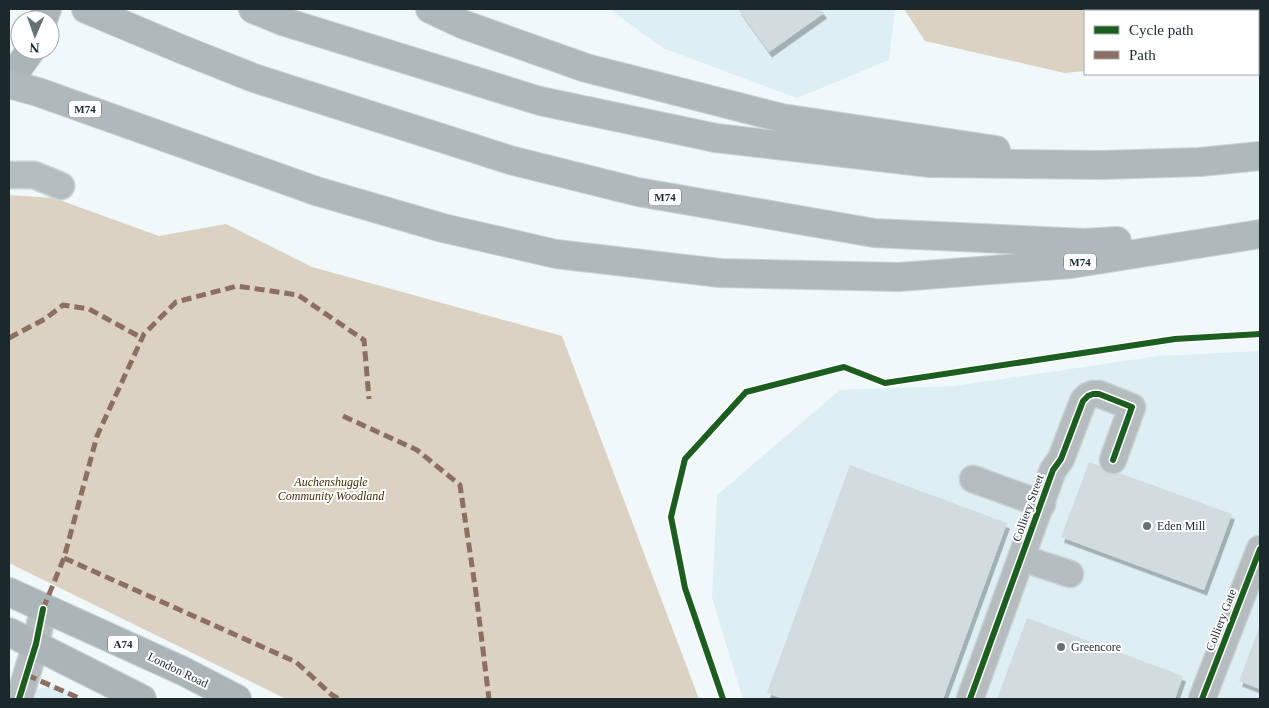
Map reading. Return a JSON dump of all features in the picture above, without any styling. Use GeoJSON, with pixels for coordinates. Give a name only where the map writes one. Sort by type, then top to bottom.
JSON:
{"type":"FeatureCollection","features":[{"type":"Feature","properties":{"kind":"highway"},"geometry":{"type":"LineString","coordinates":[[253,9],[286,22],[540,101],[716,138],[930,163],[1102,165],[1200,162],[1260,156]]}},
{"type":"Feature","properties":{"kind":"highway"},"geometry":{"type":"LineString","coordinates":[[430,9],[462,24],[586,68],[782,118],[1102,165]]}},
{"type":"Feature","properties":{"kind":"highway","name":"M74"},"geometry":{"type":"LineString","coordinates":[[91,11],[263,81],[510,160],[638,192],[874,233],[1085,243],[1260,233]]}},
{"type":"Feature","properties":{"kind":"highway","name":"M74"},"geometry":{"type":"LineString","coordinates":[[9,82],[316,191],[444,228],[556,254],[720,272],[899,277],[1071,264],[1260,233]]}},
{"type":"Feature","properties":{"kind":"main road"},"geometry":{"type":"LineString","coordinates":[[9,82],[24,60]]}},
{"type":"Feature","properties":{"kind":"main road","name":"London Road"},"geometry":{"type":"LineString","coordinates":[[9,592],[183,671],[237,699]]}},
{"type":"Feature","properties":{"kind":"main road"},"geometry":{"type":"LineString","coordinates":[[9,632],[142,699]]}},
{"type":"Feature","properties":{"kind":"street"},"geometry":{"type":"LineString","coordinates":[[9,175],[34,175],[61,186]]}},
{"type":"Feature","properties":{"kind":"street","name":"Colliery Street"},"geometry":{"type":"LineString","coordinates":[[970,699],[1054,470],[1062,460],[1083,401],[1093,394],[1099,394],[1132,407],[1113,460]]}},
{"type":"Feature","properties":{"kind":"street","name":"Colliery Street"},"geometry":{"type":"LineString","coordinates":[[973,479],[1042,504]]}},
{"type":"Feature","properties":{"kind":"street","name":"Colliery Gate"},"geometry":{"type":"LineString","coordinates":[[1202,699],[1260,549]]}},
{"type":"Feature","properties":{"kind":"street","name":"Colliery Street"},"geometry":{"type":"LineString","coordinates":[[1022,558],[1070,574]]}},
{"type":"Feature","properties":{"kind":"street"},"geometry":{"type":"LineString","coordinates":[[19,699],[36,644],[43,609]]}},
{"type":"Feature","properties":{"kind":"shaded area"},"geometry":{"type":"Polygon","coordinates":[[[609,9],[895,9],[889,60],[797,98],[663,48],[609,9]]]}},
{"type":"Feature","properties":{"kind":"shaded area"},"geometry":{"type":"Polygon","coordinates":[[[1260,351],[1260,699],[743,699],[712,598],[717,495],[840,390],[954,386],[1158,356],[1260,351]]]}},
{"type":"Feature","properties":{"kind":"shaded area"},"geometry":{"type":"Polygon","coordinates":[[[54,685],[82,699],[32,699],[35,690],[54,685]]]}},
{"type":"Feature","properties":{"kind":"green space"},"geometry":{"type":"Polygon","coordinates":[[[904,9],[1260,9],[1259,16],[1259,10],[1084,10],[1084,71],[1065,73],[925,41],[904,9]]]}},
{"type":"Feature","properties":{"kind":"green space","name":"Auchenshuggle Community Woodland"},"geometry":{"type":"Polygon","coordinates":[[[9,195],[54,198],[159,236],[226,224],[312,267],[562,336],[699,699],[286,699],[9,563],[9,195]]]}},
{"type":"Feature","properties":{"kind":"building"},"geometry":{"type":"Polygon","coordinates":[[[738,9],[821,9],[824,13],[769,52],[738,9]]]}},
{"type":"Feature","properties":{"kind":"building","name":"Eden Mill"},"geometry":{"type":"Polygon","coordinates":[[[1089,462],[1232,514],[1204,590],[1061,537],[1089,462]]]}},
{"type":"Feature","properties":{"kind":"building"},"geometry":{"type":"Polygon","coordinates":[[[850,465],[1007,523],[943,699],[784,699],[767,693],[850,465]]]}},
{"type":"Feature","properties":{"kind":"building","name":"Greencore"},"geometry":{"type":"Polygon","coordinates":[[[1027,618],[1183,676],[1175,699],[997,699],[1027,618]]]}},
{"type":"Feature","properties":{"kind":"building"},"geometry":{"type":"Polygon","coordinates":[[[1260,625],[1260,689],[1239,681],[1260,625]]]}},
{"type":"Feature","properties":{"kind":"marked path"},"geometry":{"type":"LineString","coordinates":[[43,609],[64,558],[97,436],[144,334],[176,302],[237,286],[298,295],[364,340],[369,399]]}},
{"type":"Feature","properties":{"kind":"marked path"},"geometry":{"type":"LineString","coordinates":[[9,338],[45,319],[63,305],[89,309],[142,338]]}},
{"type":"Feature","properties":{"kind":"marked path"},"geometry":{"type":"LineString","coordinates":[[343,416],[417,450],[460,485],[489,699]]}},
{"type":"Feature","properties":{"kind":"marked path"},"geometry":{"type":"LineString","coordinates":[[64,558],[296,662],[332,695],[339,699]]}},
{"type":"Feature","properties":{"kind":"marked path"},"geometry":{"type":"LineString","coordinates":[[27,675],[81,699]]}},
{"type":"Feature","properties":{"kind":"cycle path"},"geometry":{"type":"LineString","coordinates":[[723,699],[685,588],[671,517],[685,459],[746,392],[844,367],[885,383],[1175,339],[1260,334]]}},
{"type":"Feature","properties":{"kind":"cycle path"},"geometry":{"type":"LineString","coordinates":[[970,699],[1053,470],[1061,459],[1083,401],[1093,394],[1099,394],[1132,407],[1113,460]]}},
{"type":"Feature","properties":{"kind":"cycle path"},"geometry":{"type":"LineString","coordinates":[[1202,699],[1260,549]]}},
{"type":"Feature","properties":{"kind":"cycle path"},"geometry":{"type":"LineString","coordinates":[[19,699],[36,644],[43,609]]}},
{"type":"Feature","properties":{"kind":"place","name":"Eden Mill"},"geometry":{"type":"Point","coordinates":[1147,526]}},
{"type":"Feature","properties":{"kind":"place","name":"Greencore"},"geometry":{"type":"Point","coordinates":[1061,647]}}]}
